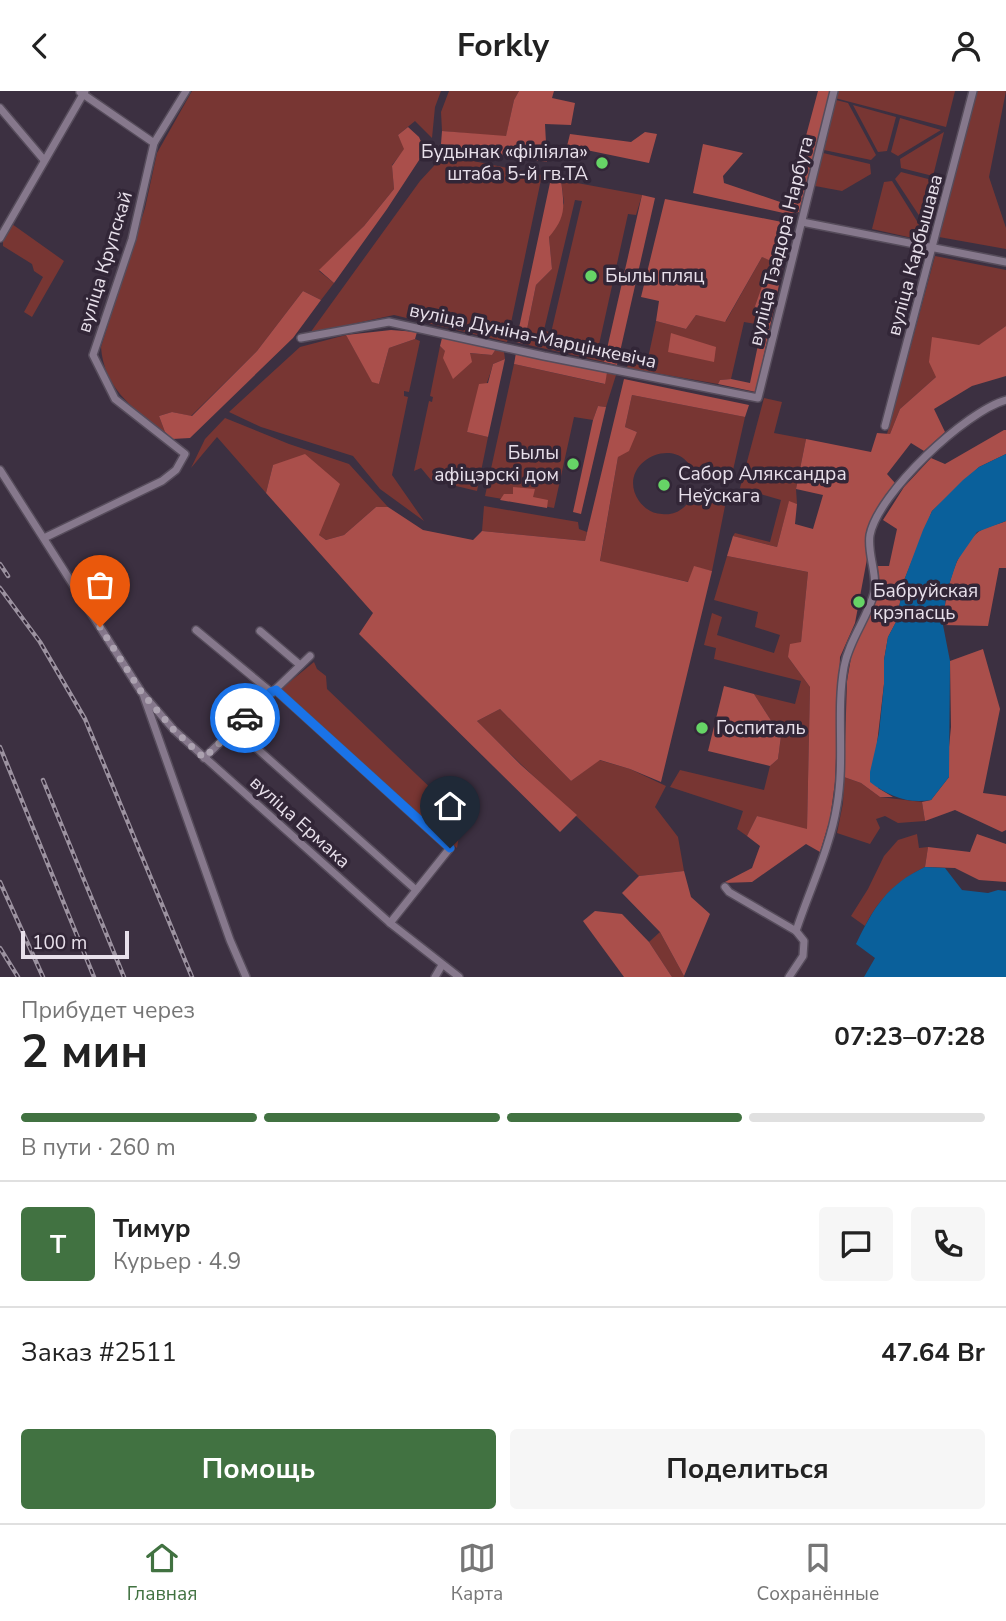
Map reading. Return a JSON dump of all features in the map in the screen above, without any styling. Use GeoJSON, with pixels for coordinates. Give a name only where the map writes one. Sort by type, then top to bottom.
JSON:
{"type":"FeatureCollection","features":[{"type":"Feature","properties":{"kind":"street","name":"вуліца Крупскай"},"geometry":{"type":"LineString","coordinates":[[44,538],[162,481],[176,470],[185,454],[115,399],[93,355],[132,239],[154,143],[186,91]]}},
{"type":"Feature","properties":{"kind":"street","name":"вуліца Тэадора Нарбута"},"geometry":{"type":"LineString","coordinates":[[758,398],[834,91]]}},
{"type":"Feature","properties":{"kind":"street","name":"вуліца Карбышава"},"geometry":{"type":"LineString","coordinates":[[885,426],[973,91]]}},
{"type":"Feature","properties":{"kind":"street"},"geometry":{"type":"LineString","coordinates":[[0,237],[82,92],[154,143]]}},
{"type":"Feature","properties":{"kind":"street"},"geometry":{"type":"LineString","coordinates":[[0,108],[44,160]]}},
{"type":"Feature","properties":{"kind":"street"},"geometry":{"type":"LineString","coordinates":[[802,222],[1006,262]]}},
{"type":"Feature","properties":{"kind":"street","name":"вуліца Дуніна-Марцінкевіча"},"geometry":{"type":"LineString","coordinates":[[301,338],[390,322],[544,356],[758,398]]}},
{"type":"Feature","properties":{"kind":"street"},"geometry":{"type":"LineString","coordinates":[[796,931],[808,893],[824,857],[837,807],[843,669],[849,647],[874,590],[870,540],[873,527],[895,491],[926,456],[987,406],[1006,400]]}},
{"type":"Feature","properties":{"kind":"street","name":"вуліца Ермака"},"geometry":{"type":"LineString","coordinates":[[0,470],[142,693],[174,730],[390,923],[459,977]]}},
{"type":"Feature","properties":{"kind":"street"},"geometry":{"type":"LineString","coordinates":[[196,630],[273,691],[450,848],[390,923]]}},
{"type":"Feature","properties":{"kind":"street"},"geometry":{"type":"LineString","coordinates":[[260,631],[300,665]]}},
{"type":"Feature","properties":{"kind":"street"},"geometry":{"type":"LineString","coordinates":[[204,758],[310,656]]}},
{"type":"Feature","properties":{"kind":"street"},"geometry":{"type":"LineString","coordinates":[[142,693],[230,940],[245,975],[252,977]]}},
{"type":"Feature","properties":{"kind":"street","name":"вуліца Ермака"},"geometry":{"type":"LineString","coordinates":[[235,729],[416,890]]}},
{"type":"Feature","properties":{"kind":"street"},"geometry":{"type":"LineString","coordinates":[[725,887],[729,893],[796,931],[804,941],[804,951],[789,977]]}},
{"type":"Feature","properties":{"kind":"street"},"geometry":{"type":"LineString","coordinates":[[435,977],[442,965]]}},
{"type":"Feature","properties":{"kind":"shaded area"},"geometry":{"type":"Polygon","coordinates":[[[192,91],[441,91],[435,107],[432,138],[415,121],[398,135],[405,149],[392,165],[394,189],[364,226],[319,271],[334,283],[321,300],[303,291],[257,351],[191,416],[172,412],[159,416],[165,432],[159,431],[129,404],[113,385],[107,374],[101,347],[145,208],[157,153],[192,91]]]}},
{"type":"Feature","properties":{"kind":"shaded area"},"geometry":{"type":"Polygon","coordinates":[[[449,91],[519,91],[514,100],[506,137],[442,131],[441,112],[449,91]]]}},
{"type":"Feature","properties":{"kind":"shaded area"},"geometry":{"type":"Polygon","coordinates":[[[519,91],[554,91],[552,98],[575,103],[571,125],[545,124],[547,162],[441,144],[442,131],[506,136],[514,100],[519,91]]]}},
{"type":"Feature","properties":{"kind":"shaded area"},"geometry":{"type":"Polygon","coordinates":[[[818,91],[830,91],[799,212],[788,214],[693,193],[703,144],[743,153],[723,176],[724,183],[786,204],[792,199],[818,91]]]}},
{"type":"Feature","properties":{"kind":"shaded area"},"geometry":{"type":"Polygon","coordinates":[[[837,91],[955,91],[946,127],[835,98],[837,91]]]}},
{"type":"Feature","properties":{"kind":"shaded area"},"geometry":{"type":"Polygon","coordinates":[[[975,91],[1006,91],[989,177],[1006,228],[1006,249],[939,237],[975,91]]]}},
{"type":"Feature","properties":{"kind":"shaded area"},"geometry":{"type":"Polygon","coordinates":[[[836,100],[848,103],[876,155],[871,160],[824,150],[836,100]]]}},
{"type":"Feature","properties":{"kind":"shaded area"},"geometry":{"type":"Polygon","coordinates":[[[853,105],[896,117],[887,151],[878,152],[853,105]]]}},
{"type":"Feature","properties":{"kind":"shaded area"},"geometry":{"type":"Polygon","coordinates":[[[900,118],[941,130],[898,156],[891,152],[900,118]]]}},
{"type":"Feature","properties":{"kind":"shaded area"},"geometry":{"type":"Polygon","coordinates":[[[408,127],[419,137],[425,151],[334,283],[319,270],[364,226],[394,189],[392,166],[404,149],[398,135],[408,127]]]}},
{"type":"Feature","properties":{"kind":"shaded area"},"geometry":{"type":"Polygon","coordinates":[[[645,132],[657,134],[649,163],[567,146],[570,134],[631,142],[645,132]]]}},
{"type":"Feature","properties":{"kind":"shaded area"},"geometry":{"type":"Polygon","coordinates":[[[944,132],[933,176],[901,168],[900,159],[944,132]]]}},
{"type":"Feature","properties":{"kind":"shaded area"},"geometry":{"type":"Polygon","coordinates":[[[823,153],[870,164],[871,174],[842,191],[815,186],[823,153]]]}},
{"type":"Feature","properties":{"kind":"shaded area"},"geometry":{"type":"Polygon","coordinates":[[[444,155],[542,175],[507,342],[394,315],[310,333],[420,181],[444,155]]]}},
{"type":"Feature","properties":{"kind":"shaded area"},"geometry":{"type":"Polygon","coordinates":[[[901,172],[932,180],[922,220],[895,179],[901,172]]]}},
{"type":"Feature","properties":{"kind":"shaded area"},"geometry":{"type":"Polygon","coordinates":[[[551,178],[561,180],[563,210],[559,223],[549,237],[552,269],[536,285],[524,344],[516,342],[551,178]]]}},
{"type":"Feature","properties":{"kind":"shaded area","name":"Былы пляц"},"geometry":{"type":"Polygon","coordinates":[[[561,180],[642,195],[636,215],[628,214],[598,349],[606,351],[604,362],[524,344],[536,285],[552,269],[549,237],[564,203],[561,180]],[[575,200],[544,330],[551,333],[582,201],[575,200]]]}},
{"type":"Feature","properties":{"kind":"shaded area"},"geometry":{"type":"Polygon","coordinates":[[[892,181],[920,226],[917,239],[872,229],[884,182],[892,181]]]}},
{"type":"Feature","properties":{"kind":"shaded area"},"geometry":{"type":"Polygon","coordinates":[[[642,195],[655,198],[617,365],[604,362],[642,195]]]}},
{"type":"Feature","properties":{"kind":"shaded area"},"geometry":{"type":"Polygon","coordinates":[[[665,199],[792,224],[756,392],[718,384],[720,380],[731,379],[750,383],[762,326],[755,306],[771,261],[762,257],[725,322],[696,315],[686,329],[656,321],[659,301],[641,297],[665,199]]]}},
{"type":"Feature","properties":{"kind":"shaded area"},"geometry":{"type":"Polygon","coordinates":[[[12,224],[64,261],[32,317],[24,312],[43,277],[34,271],[32,264],[3,246],[3,239],[12,224]]]}},
{"type":"Feature","properties":{"kind":"shaded area"},"geometry":{"type":"Polygon","coordinates":[[[935,256],[1006,270],[1006,326],[936,377],[900,409],[890,434],[887,434],[935,256]]]}},
{"type":"Feature","properties":{"kind":"shaded area"},"geometry":{"type":"Polygon","coordinates":[[[762,257],[772,261],[755,306],[762,325],[744,322],[731,379],[720,380],[718,384],[627,368],[629,360],[647,363],[656,321],[686,329],[696,315],[726,321],[762,257]]]}},
{"type":"Feature","properties":{"kind":"shaded area"},"geometry":{"type":"Polygon","coordinates":[[[303,291],[321,300],[293,338],[190,438],[172,439],[165,432],[159,416],[172,412],[192,416],[257,351],[303,291]]]}},
{"type":"Feature","properties":{"kind":"shaded area"},"geometry":{"type":"Polygon","coordinates":[[[1006,326],[1006,376],[972,386],[934,409],[945,432],[924,451],[911,443],[887,474],[895,483],[866,531],[867,559],[855,623],[840,657],[835,782],[830,819],[820,852],[806,844],[752,882],[723,883],[752,868],[760,846],[747,836],[757,816],[807,829],[810,687],[788,657],[790,644],[801,642],[808,572],[727,556],[733,536],[777,547],[789,501],[797,504],[795,524],[813,529],[823,495],[796,489],[806,439],[871,452],[877,433],[890,434],[900,409],[936,377],[929,362],[932,337],[979,345],[1006,326]]]}},
{"type":"Feature","properties":{"kind":"shaded area"},"geometry":{"type":"Polygon","coordinates":[[[391,330],[417,332],[415,339],[389,348],[379,384],[372,382],[346,335],[391,330]]]}},
{"type":"Feature","properties":{"kind":"shaded area"},"geometry":{"type":"Polygon","coordinates":[[[671,333],[716,347],[714,362],[668,352],[671,333]]]}},
{"type":"Feature","properties":{"kind":"shaded area"},"geometry":{"type":"Polygon","coordinates":[[[346,335],[372,381],[379,384],[389,348],[415,339],[420,341],[409,392],[404,391],[404,396],[408,397],[392,475],[424,521],[380,489],[353,456],[261,427],[229,412],[300,347],[346,335]]]}},
{"type":"Feature","properties":{"kind":"shaded area"},"geometry":{"type":"Polygon","coordinates":[[[442,338],[496,349],[492,355],[470,353],[472,362],[453,379],[443,358],[445,351],[440,346],[442,338]]]}},
{"type":"Feature","properties":{"kind":"shaded area"},"geometry":{"type":"Polygon","coordinates":[[[440,346],[445,351],[492,355],[496,349],[504,352],[505,359],[493,364],[467,432],[488,437],[477,491],[431,480],[421,468],[414,471],[429,401],[432,402],[433,397],[430,396],[440,346]]]}},
{"type":"Feature","properties":{"kind":"shaded area"},"geometry":{"type":"Polygon","coordinates":[[[516,353],[607,373],[605,384],[514,364],[516,353]]]}},
{"type":"Feature","properties":{"kind":"shaded area"},"geometry":{"type":"Polygon","coordinates":[[[505,359],[488,437],[467,432],[479,384],[488,383],[493,364],[505,359]]]}},
{"type":"Feature","properties":{"kind":"shaded area"},"geometry":{"type":"Polygon","coordinates":[[[514,364],[604,384],[607,373],[616,375],[606,407],[598,406],[593,420],[574,417],[554,508],[485,496],[514,364]]]}},
{"type":"Feature","properties":{"kind":"shaded area"},"geometry":{"type":"Polygon","coordinates":[[[624,379],[749,405],[745,417],[632,395],[625,427],[637,432],[629,451],[618,457],[600,561],[688,582],[694,566],[712,571],[661,782],[600,760],[571,781],[500,709],[477,721],[577,815],[560,832],[359,634],[373,613],[266,493],[273,465],[305,454],[340,484],[319,535],[326,540],[344,535],[376,507],[388,507],[423,530],[473,540],[482,531],[585,541],[624,379]]]}},
{"type":"Feature","properties":{"kind":"shaded area"},"geometry":{"type":"Polygon","coordinates":[[[632,395],[745,417],[731,479],[695,479],[689,464],[678,455],[666,453],[653,456],[642,463],[635,474],[633,486],[639,501],[652,512],[677,512],[693,496],[725,506],[712,571],[694,567],[689,582],[600,562],[618,457],[637,432],[625,427],[632,395]]]}},
{"type":"Feature","properties":{"kind":"shaded area"},"geometry":{"type":"Polygon","coordinates":[[[764,398],[782,402],[774,433],[806,439],[796,489],[797,504],[789,502],[777,547],[733,536],[735,533],[770,542],[781,500],[740,488],[764,398]]]}},
{"type":"Feature","properties":{"kind":"shaded area"},"geometry":{"type":"Polygon","coordinates":[[[598,406],[606,407],[581,514],[573,512],[598,406]]]}},
{"type":"Feature","properties":{"kind":"shaded area"},"geometry":{"type":"Polygon","coordinates":[[[225,418],[289,444],[349,464],[388,507],[376,507],[344,535],[326,540],[319,535],[273,465],[266,493],[217,437],[191,468],[205,439],[225,418]]]}},
{"type":"Feature","properties":{"kind":"shaded area"},"geometry":{"type":"Polygon","coordinates":[[[1004,430],[1006,454],[979,467],[932,511],[905,578],[896,622],[888,637],[884,660],[876,752],[878,788],[893,797],[880,797],[861,783],[844,777],[847,681],[852,652],[879,594],[878,566],[889,566],[897,529],[883,520],[904,487],[931,458],[945,464],[1004,430]]]}},
{"type":"Feature","properties":{"kind":"shaded area"},"geometry":{"type":"Polygon","coordinates":[[[513,487],[535,489],[533,497],[548,500],[547,508],[500,500],[504,494],[513,494],[513,487]]]}},
{"type":"Feature","properties":{"kind":"shaded area"},"geometry":{"type":"Polygon","coordinates":[[[484,506],[578,522],[579,529],[587,532],[585,541],[482,531],[484,506]]]}},
{"type":"Feature","properties":{"kind":"shaded area"},"geometry":{"type":"Polygon","coordinates":[[[1006,521],[1006,568],[999,568],[988,626],[943,625],[948,589],[961,553],[979,532],[1006,521]]]}},
{"type":"Feature","properties":{"kind":"shaded area"},"geometry":{"type":"Polygon","coordinates":[[[727,556],[808,572],[801,643],[788,657],[810,687],[807,830],[757,816],[747,836],[737,829],[743,811],[670,787],[680,770],[764,790],[770,766],[778,759],[781,736],[754,694],[795,704],[801,681],[714,659],[716,648],[704,645],[712,613],[722,617],[717,635],[774,653],[780,635],[755,627],[758,612],[714,600],[727,556]]]}},
{"type":"Feature","properties":{"kind":"shaded area"},"geometry":{"type":"Polygon","coordinates":[[[983,649],[1000,709],[983,793],[1006,796],[1006,830],[1002,832],[955,810],[925,821],[922,802],[931,800],[949,777],[950,661],[983,649]]]}},
{"type":"Feature","properties":{"kind":"shaded area"},"geometry":{"type":"Polygon","coordinates":[[[314,662],[317,669],[326,676],[327,689],[462,818],[457,848],[281,689],[314,662]]]}},
{"type":"Feature","properties":{"kind":"shaded area"},"geometry":{"type":"Polygon","coordinates":[[[724,686],[754,694],[781,736],[778,759],[770,766],[708,751],[724,686]]]}},
{"type":"Feature","properties":{"kind":"shaded area"},"geometry":{"type":"Polygon","coordinates":[[[500,709],[571,781],[599,760],[630,769],[666,786],[655,807],[678,837],[684,871],[639,876],[477,721],[500,709]]]}},
{"type":"Feature","properties":{"kind":"shaded area"},"geometry":{"type":"Polygon","coordinates":[[[844,777],[861,783],[880,797],[922,802],[925,821],[898,823],[885,816],[876,819],[880,828],[870,844],[837,833],[843,803],[844,777]]]}},
{"type":"Feature","properties":{"kind":"shaded area"},"geometry":{"type":"Polygon","coordinates":[[[917,834],[919,848],[928,847],[925,867],[890,891],[865,926],[851,916],[884,856],[898,840],[917,834]]]}},
{"type":"Feature","properties":{"kind":"shaded area"},"geometry":{"type":"Polygon","coordinates":[[[977,834],[1006,844],[1006,882],[979,880],[955,868],[925,867],[928,847],[970,852],[977,834]]]}},
{"type":"Feature","properties":{"kind":"shaded area"},"geometry":{"type":"Polygon","coordinates":[[[684,871],[691,897],[710,914],[684,976],[660,932],[622,893],[639,876],[684,871]]]}},
{"type":"Feature","properties":{"kind":"shaded area"},"geometry":{"type":"Polygon","coordinates":[[[595,911],[622,914],[649,942],[672,977],[624,977],[583,921],[595,911]]]}},
{"type":"Feature","properties":{"kind":"shaded area"},"geometry":{"type":"Polygon","coordinates":[[[660,932],[684,977],[672,977],[649,942],[660,932]]]}},
{"type":"Feature","properties":{"kind":"water"},"geometry":{"type":"Polygon","coordinates":[[[1006,454],[1006,521],[977,532],[957,561],[946,594],[943,625],[950,661],[949,777],[931,800],[899,798],[870,782],[870,772],[879,733],[888,637],[896,622],[905,578],[932,511],[979,467],[1006,454]]]}},
{"type":"Feature","properties":{"kind":"water"},"geometry":{"type":"Polygon","coordinates":[[[925,867],[945,868],[962,890],[988,893],[1006,891],[1006,977],[864,977],[875,958],[856,944],[869,919],[891,890],[925,867]]]}},
{"type":"Feature","properties":{"kind":"railway"},"geometry":{"type":"LineString","coordinates":[[0,564],[8,576]]}},
{"type":"Feature","properties":{"kind":"railway"},"geometry":{"type":"LineString","coordinates":[[0,588],[40,642],[85,719],[192,977]]}},
{"type":"Feature","properties":{"kind":"railway"},"geometry":{"type":"LineString","coordinates":[[0,747],[94,977]]}},
{"type":"Feature","properties":{"kind":"railway"},"geometry":{"type":"LineString","coordinates":[[43,780],[124,977]]}},
{"type":"Feature","properties":{"kind":"railway"},"geometry":{"type":"LineString","coordinates":[[0,882],[43,977]]}},
{"type":"Feature","properties":{"kind":"railway"},"geometry":{"type":"LineString","coordinates":[[0,948],[18,977]]}},
{"type":"Feature","properties":{"kind":"way so far"},"geometry":{"type":"LineString","coordinates":[[100,627],[142,693],[174,730],[204,758],[245,718]]}},
{"type":"Feature","properties":{"kind":"place","name":"Будынак «філіяла» штаба 5-й гв.ТА"},"geometry":{"type":"Point","coordinates":[602,163]}},
{"type":"Feature","properties":{"kind":"place","name":"Былы пляц"},"geometry":{"type":"Point","coordinates":[591,276]}},
{"type":"Feature","properties":{"kind":"place","name":"Былы афіцэрскі дом"},"geometry":{"type":"Point","coordinates":[573,464]}},
{"type":"Feature","properties":{"kind":"place","name":"Сабор Аляксандра Неўскага"},"geometry":{"type":"Point","coordinates":[664,485]}},
{"type":"Feature","properties":{"kind":"place","name":"Бабруйская крэпасць"},"geometry":{"type":"Point","coordinates":[859,602]}},
{"type":"Feature","properties":{"kind":"place","name":"Госпиталь"},"geometry":{"type":"Point","coordinates":[702,728]}},
{"type":"Feature","properties":{"kind":"route"},"geometry":{"type":"LineString","coordinates":[[245,718],[276,690],[450,848]]}}]}
